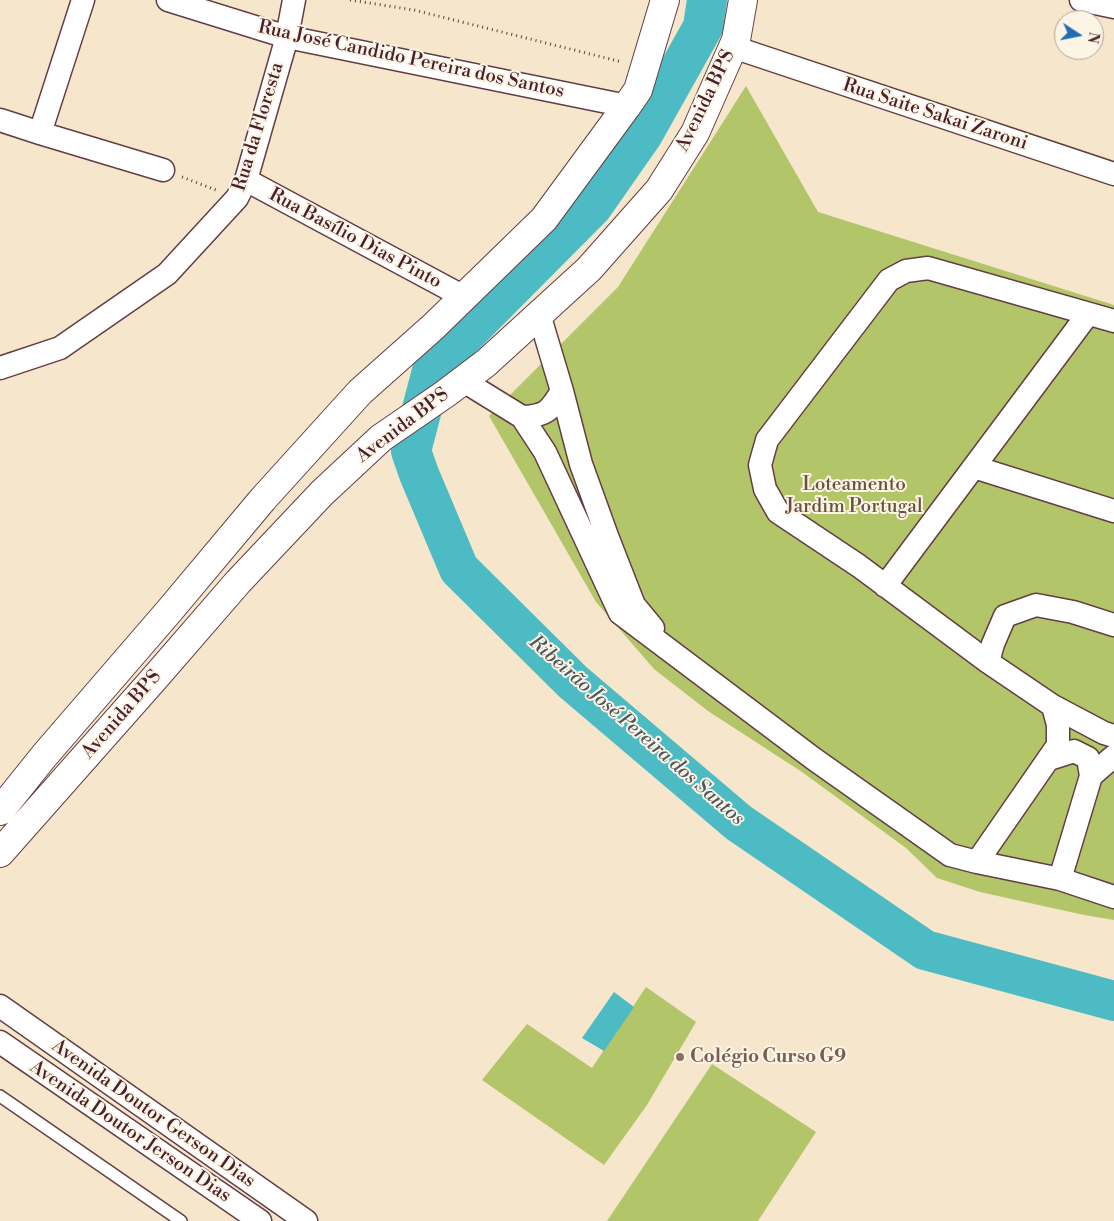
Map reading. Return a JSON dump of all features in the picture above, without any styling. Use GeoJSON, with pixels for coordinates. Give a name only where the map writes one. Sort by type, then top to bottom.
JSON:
{"type":"FeatureCollection","features":[{"type":"Feature","properties":{"kind":"main road","name":"Avenida BPS"},"geometry":{"type":"LineString","coordinates":[[0,811],[44,756],[264,499],[360,392],[434,327],[544,219],[638,90],[665,0]]}},
{"type":"Feature","properties":{"kind":"main road","name":"Avenida BPS"},"geometry":{"type":"LineString","coordinates":[[0,853],[238,582],[322,493],[381,438],[486,363],[589,269],[659,190],[745,51],[736,40],[743,0]]}},
{"type":"Feature","properties":{"kind":"street"},"geometry":{"type":"LineString","coordinates":[[40,133],[83,0]]}},
{"type":"Feature","properties":{"kind":"street","name":"Rua José Candido Pereira dos Santos"},"geometry":{"type":"LineString","coordinates":[[168,0],[287,37],[627,106]]}},
{"type":"Feature","properties":{"kind":"street","name":"Rua da Floresta"},"geometry":{"type":"LineString","coordinates":[[0,368],[60,348],[168,274],[242,189],[287,37],[294,0]]}},
{"type":"Feature","properties":{"kind":"street"},"geometry":{"type":"LineString","coordinates":[[1081,0],[1114,7]]}},
{"type":"Feature","properties":{"kind":"street","name":"Rua Saite Sakai Zaroni"},"geometry":{"type":"LineString","coordinates":[[745,51],[1114,174]]}},
{"type":"Feature","properties":{"kind":"street"},"geometry":{"type":"LineString","coordinates":[[0,120],[163,170]]}},
{"type":"Feature","properties":{"kind":"street","name":"Rua Basílio Dias Pinto"},"geometry":{"type":"LineString","coordinates":[[242,189],[464,297]]}},
{"type":"Feature","properties":{"kind":"street"},"geometry":{"type":"LineString","coordinates":[[1114,321],[928,268],[906,271],[888,280],[767,440],[760,465],[765,489],[778,512],[859,566],[988,662],[1053,706],[1104,733],[1114,736]]}},
{"type":"Feature","properties":{"kind":"street"},"geometry":{"type":"LineString","coordinates":[[540,314],[581,464],[607,536],[634,605],[672,653]]}},
{"type":"Feature","properties":{"kind":"street"},"geometry":{"type":"LineString","coordinates":[[885,586],[1088,314]]}},
{"type":"Feature","properties":{"kind":"street"},"geometry":{"type":"LineString","coordinates":[[454,387],[522,417],[535,416],[546,412],[553,406],[562,391]]}},
{"type":"Feature","properties":{"kind":"street"},"geometry":{"type":"LineString","coordinates":[[522,417],[545,452],[620,613],[814,760],[950,855],[1060,879],[1114,897]]}},
{"type":"Feature","properties":{"kind":"street"},"geometry":{"type":"LineString","coordinates":[[974,467],[1114,511]]}},
{"type":"Feature","properties":{"kind":"street"},"geometry":{"type":"LineString","coordinates":[[988,662],[993,644],[1005,616],[1036,605],[1073,612],[1114,625]]}},
{"type":"Feature","properties":{"kind":"street"},"geometry":{"type":"LineString","coordinates":[[977,862],[1058,745],[1058,725],[1053,706]]}},
{"type":"Feature","properties":{"kind":"street"},"geometry":{"type":"LineString","coordinates":[[1049,759],[1074,751],[1088,758],[1091,776],[1060,879]]}},
{"type":"Feature","properties":{"kind":"street"},"geometry":{"type":"LineString","coordinates":[[1091,776],[1114,756]]}},
{"type":"Feature","properties":{"kind":"street","name":"Avenida Doutor Gerson Dias"},"geometry":{"type":"LineString","coordinates":[[0,1006],[306,1221]]}},
{"type":"Feature","properties":{"kind":"street","name":"Avenida Doutor Jerson Dias"},"geometry":{"type":"LineString","coordinates":[[0,1042],[260,1221]]}},
{"type":"Feature","properties":{"kind":"lane"},"geometry":{"type":"LineString","coordinates":[[0,1096],[181,1221]]}},
{"type":"Feature","properties":{"kind":"path"},"geometry":{"type":"LineString","coordinates":[[350,0],[414,10],[644,67]]}},
{"type":"Feature","properties":{"kind":"path"},"geometry":{"type":"LineString","coordinates":[[163,170],[242,189]]}},
{"type":"Feature","properties":{"kind":"green space","name":"Loteamento Jardim Portugal"},"geometry":{"type":"Polygon","coordinates":[[[746,86],[818,212],[1114,305],[1114,920],[980,892],[937,878],[906,848],[802,772],[708,711],[654,669],[596,602],[489,416],[618,287],[746,86]]]}},
{"type":"Feature","properties":{"kind":"green space"},"geometry":{"type":"Polygon","coordinates":[[[646,987],[696,1022],[647,1105],[604,1165],[482,1080],[527,1024],[592,1068],[646,987]]]}},
{"type":"Feature","properties":{"kind":"green space"},"geometry":{"type":"Polygon","coordinates":[[[712,1064],[816,1132],[758,1221],[607,1221],[712,1064]]]}},
{"type":"Feature","properties":{"kind":"water"},"geometry":{"type":"Polygon","coordinates":[[[614,992],[634,1007],[604,1051],[582,1038],[614,992]]]}},
{"type":"Feature","properties":{"kind":"waterway","name":"Ribeirão José Pereira dos Santos"},"geometry":{"type":"LineString","coordinates":[[707,0],[703,27],[643,134],[592,207],[433,367],[411,451],[419,474],[459,569],[573,682],[739,823],[925,950],[1114,1001]]}},
{"type":"Feature","properties":{"kind":"place","name":"Colégio Curso G9"},"geometry":{"type":"Point","coordinates":[680,1057]}}]}
